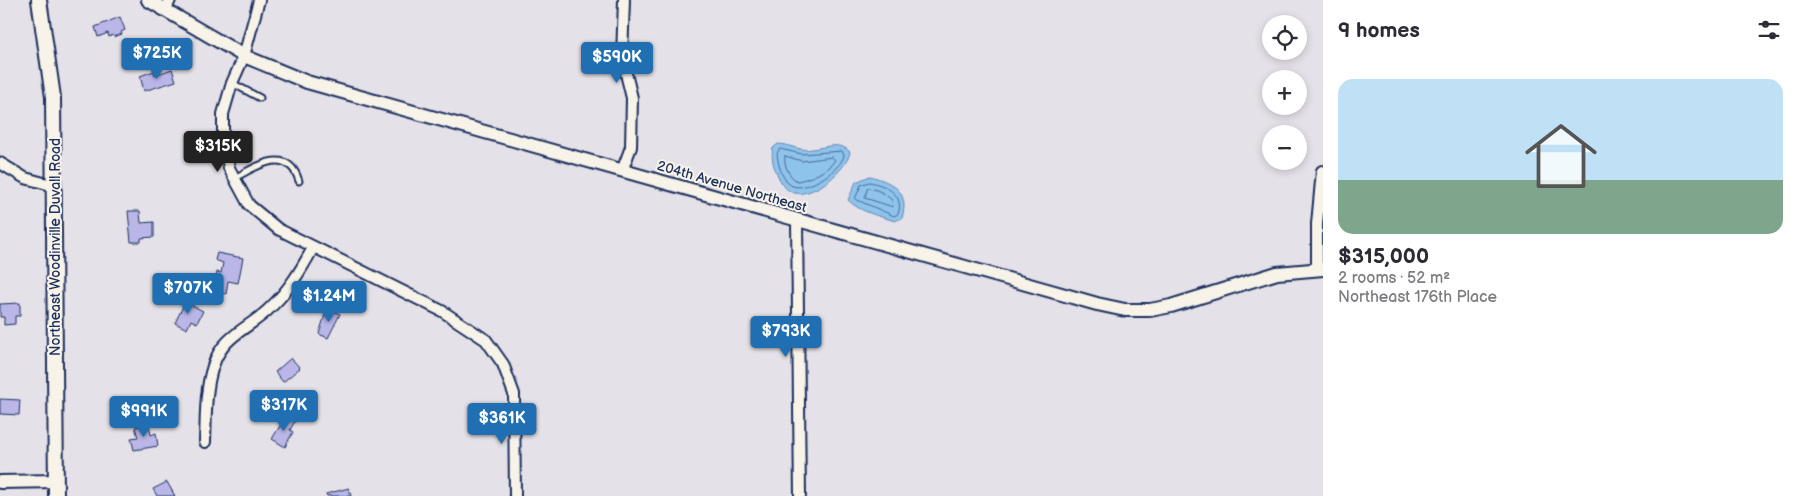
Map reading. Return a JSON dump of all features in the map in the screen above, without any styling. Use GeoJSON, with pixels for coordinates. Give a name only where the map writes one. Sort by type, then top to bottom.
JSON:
{"type":"FeatureCollection","features":[{"type":"Feature","properties":{"kind":"main road","name":"Northeast Woodinville Duvall Road"},"geometry":{"type":"LineString","coordinates":[[39,0],[53,97],[56,496]]}},
{"type":"Feature","properties":{"kind":"street","name":"204th Avenue Northeast"},"geometry":{"type":"LineString","coordinates":[[148,0],[168,5],[244,56],[307,82],[1097,304],[1124,310],[1150,310],[1171,306],[1268,276],[1320,269]]}},
{"type":"Feature","properties":{"kind":"street"},"geometry":{"type":"LineString","coordinates":[[259,0],[244,56],[232,82],[223,114],[223,136],[229,168],[249,205],[278,230],[442,312],[486,340],[503,364],[514,394],[515,496]]}},
{"type":"Feature","properties":{"kind":"street"},"geometry":{"type":"LineString","coordinates":[[622,171],[631,147],[632,98],[622,57],[624,0]]}},
{"type":"Feature","properties":{"kind":"street"},"geometry":{"type":"LineString","coordinates":[[0,164],[26,178],[55,186]]}},
{"type":"Feature","properties":{"kind":"street"},"geometry":{"type":"LineString","coordinates":[[1320,269],[1317,224],[1322,171]]}},
{"type":"Feature","properties":{"kind":"street"},"geometry":{"type":"LineString","coordinates":[[798,220],[800,496]]}},
{"type":"Feature","properties":{"kind":"street"},"geometry":{"type":"LineString","coordinates":[[205,442],[207,387],[213,364],[218,355],[228,340],[269,310],[291,287],[313,248]]}},
{"type":"Feature","properties":{"kind":"street"},"geometry":{"type":"LineString","coordinates":[[0,482],[56,481]]}},
{"type":"Feature","properties":{"kind":"lane"},"geometry":{"type":"LineString","coordinates":[[232,82],[260,98]]}},
{"type":"Feature","properties":{"kind":"lane"},"geometry":{"type":"LineString","coordinates":[[235,178],[260,165],[273,161],[291,166],[299,181]]}},
{"type":"Feature","properties":{"kind":"water"},"geometry":{"type":"Polygon","coordinates":[[[778,144],[807,149],[839,146],[850,152],[843,167],[829,181],[811,191],[795,193],[784,186],[774,168],[772,151],[778,144]]]}},
{"type":"Feature","properties":{"kind":"water"},"geometry":{"type":"Polygon","coordinates":[[[870,176],[886,181],[898,190],[904,201],[902,218],[895,221],[864,211],[848,200],[856,182],[870,176]]]}},
{"type":"Feature","properties":{"kind":"building"},"geometry":{"type":"Polygon","coordinates":[[[120,17],[125,30],[121,32],[122,34],[109,37],[108,33],[98,37],[95,27],[120,17]]]}},
{"type":"Feature","properties":{"kind":"building"},"geometry":{"type":"Polygon","coordinates":[[[172,69],[176,81],[144,91],[140,76],[154,71],[155,75],[172,69]]]}},
{"type":"Feature","properties":{"kind":"building"},"geometry":{"type":"Polygon","coordinates":[[[128,211],[140,211],[141,223],[154,222],[154,237],[141,238],[141,242],[131,242],[128,211]]]}},
{"type":"Feature","properties":{"kind":"building"},"geometry":{"type":"Polygon","coordinates":[[[217,253],[243,258],[238,283],[228,281],[226,294],[211,292],[213,277],[216,278],[217,272],[221,273],[223,263],[215,260],[217,253]]]}},
{"type":"Feature","properties":{"kind":"building"},"geometry":{"type":"Polygon","coordinates":[[[185,302],[203,311],[197,323],[191,320],[187,329],[175,323],[185,302]]]}},
{"type":"Feature","properties":{"kind":"building"},"geometry":{"type":"Polygon","coordinates":[[[20,303],[20,316],[15,316],[15,324],[4,325],[4,317],[0,317],[0,304],[20,303]]]}},
{"type":"Feature","properties":{"kind":"building"},"geometry":{"type":"Polygon","coordinates":[[[327,308],[340,314],[328,338],[319,334],[327,308]]]}},
{"type":"Feature","properties":{"kind":"building"},"geometry":{"type":"Polygon","coordinates":[[[291,358],[300,368],[283,382],[275,372],[291,358]]]}},
{"type":"Feature","properties":{"kind":"building"},"geometry":{"type":"Polygon","coordinates":[[[0,399],[20,400],[19,415],[0,414],[0,399]]]}},
{"type":"Feature","properties":{"kind":"building"},"geometry":{"type":"Polygon","coordinates":[[[286,416],[295,421],[290,430],[293,432],[285,447],[272,439],[286,416]]]}},
{"type":"Feature","properties":{"kind":"building"},"geometry":{"type":"Polygon","coordinates":[[[149,425],[151,435],[156,433],[158,446],[134,450],[131,438],[138,437],[135,427],[149,425]]]}},
{"type":"Feature","properties":{"kind":"building"},"geometry":{"type":"Polygon","coordinates":[[[167,482],[175,496],[157,496],[153,489],[167,482]]]}},
{"type":"Feature","properties":{"kind":"building"},"geometry":{"type":"Polygon","coordinates":[[[349,488],[351,496],[327,496],[326,494],[349,488]]]}}]}
